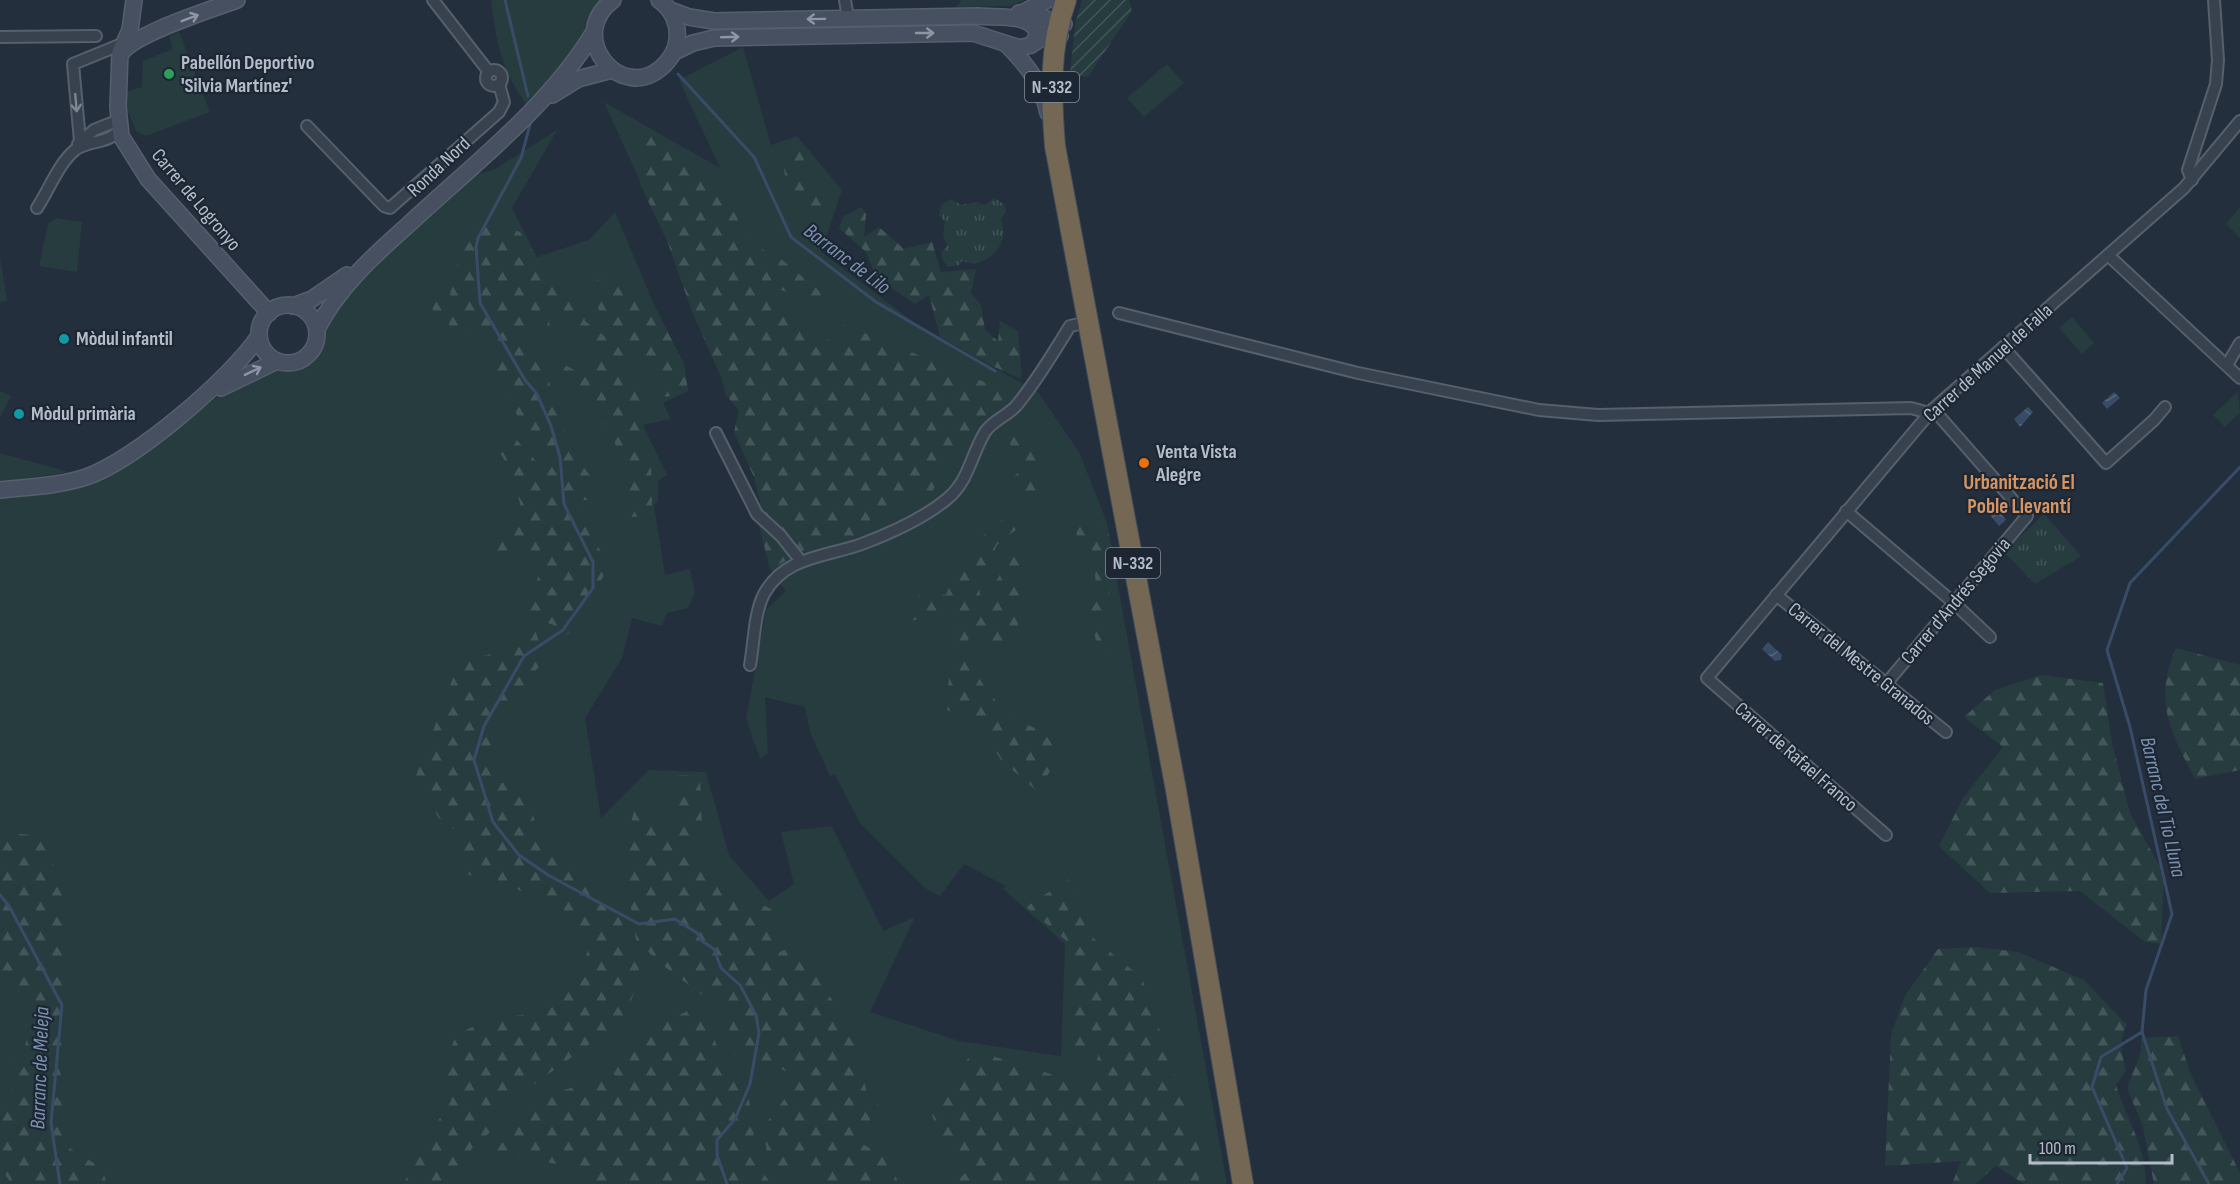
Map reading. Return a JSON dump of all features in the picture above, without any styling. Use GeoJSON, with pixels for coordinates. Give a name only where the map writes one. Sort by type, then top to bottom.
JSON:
{"type":"FeatureCollection","features":[{"type":"Feature","properties":{"kind":"highway","name":"N-332"},"geometry":{"type":"LineString","coordinates":[[1071,4],[1058,29],[1052,84],[1055,146],[1176,790],[1244,1184]]}},
{"type":"Feature","properties":{"kind":"highway","name":"N-332"},"geometry":{"type":"LineString","coordinates":[[1071,4],[1062,60],[1062,134],[1087,314]]}},
{"type":"Feature","properties":{"kind":"main road"},"geometry":{"type":"LineString","coordinates":[[134,0],[137,33]]}},
{"type":"Feature","properties":{"kind":"main road"},"geometry":{"type":"LineString","coordinates":[[119,133],[121,50],[137,33],[237,0]]}},
{"type":"Feature","properties":{"kind":"main road","name":"Ronda Nord"},"geometry":{"type":"LineString","coordinates":[[316,328],[340,292],[387,244],[519,121],[569,69],[594,32],[600,14],[612,0]]}},
{"type":"Feature","properties":{"kind":"main road"},"geometry":{"type":"LineString","coordinates":[[1000,18],[1024,12],[1047,0]]}},
{"type":"Feature","properties":{"kind":"main road"},"geometry":{"type":"LineString","coordinates":[[664,5],[689,17],[714,21],[848,18],[1000,18],[1029,21],[1037,31],[1031,45]]}},
{"type":"Feature","properties":{"kind":"main road"},"geometry":{"type":"LineString","coordinates":[[664,5],[678,30],[674,52]]}},
{"type":"Feature","properties":{"kind":"main road"},"geometry":{"type":"LineString","coordinates":[[1024,12],[1051,21],[1058,29],[1062,60]]}},
{"type":"Feature","properties":{"kind":"main road"},"geometry":{"type":"LineString","coordinates":[[1031,45],[1058,29]]}},
{"type":"Feature","properties":{"kind":"main road"},"geometry":{"type":"LineString","coordinates":[[594,32],[600,57],[612,70]]}},
{"type":"Feature","properties":{"kind":"main road","name":"Ronda Nord"},"geometry":{"type":"LineString","coordinates":[[519,121],[569,84],[595,72],[612,70],[628,76],[647,75],[659,70],[674,52],[693,43],[714,38],[973,33],[1020,48],[1031,45]]}},
{"type":"Feature","properties":{"kind":"main road"},"geometry":{"type":"LineString","coordinates":[[1006,45],[1025,64],[1039,85],[1055,146]]}},
{"type":"Feature","properties":{"kind":"main road","name":"Carrer de Logronyo"},"geometry":{"type":"LineString","coordinates":[[119,133],[154,188],[269,313]]}},
{"type":"Feature","properties":{"kind":"main road","name":"Ronda Nord"},"geometry":{"type":"LineString","coordinates":[[293,306],[312,299],[333,286],[387,244]]}},
{"type":"Feature","properties":{"kind":"main road"},"geometry":{"type":"LineString","coordinates":[[293,306],[308,314],[316,328],[315,346],[303,359],[286,363],[277,361],[264,351],[259,336],[260,327],[269,313],[278,308],[293,306]]}},
{"type":"Feature","properties":{"kind":"main road"},"geometry":{"type":"LineString","coordinates":[[193,405],[246,356],[259,336]]}},
{"type":"Feature","properties":{"kind":"main road"},"geometry":{"type":"LineString","coordinates":[[0,490],[74,481],[98,472],[123,458],[193,405],[225,385],[277,361]]}},
{"type":"Feature","properties":{"kind":"street"},"geometry":{"type":"LineString","coordinates":[[307,126],[384,206],[390,207],[499,112],[504,102],[499,84],[488,83],[489,72],[433,0]]}},
{"type":"Feature","properties":{"kind":"street"},"geometry":{"type":"LineString","coordinates":[[845,0],[848,18]]}},
{"type":"Feature","properties":{"kind":"street"},"geometry":{"type":"LineString","coordinates":[[2192,180],[2188,170],[2216,84],[2218,60],[2214,0]]}},
{"type":"Feature","properties":{"kind":"street"},"geometry":{"type":"LineString","coordinates":[[0,38],[96,36]]}},
{"type":"Feature","properties":{"kind":"street"},"geometry":{"type":"LineString","coordinates":[[79,144],[73,64],[121,50]]}},
{"type":"Feature","properties":{"kind":"street","name":"Carrer de Manuel de Falla"},"geometry":{"type":"LineString","coordinates":[[1707,678],[1931,411],[2192,180],[2240,121]]}},
{"type":"Feature","properties":{"kind":"street"},"geometry":{"type":"LineString","coordinates":[[37,208],[61,168],[79,144],[94,130],[119,133]]}},
{"type":"Feature","properties":{"kind":"street"},"geometry":{"type":"LineString","coordinates":[[79,144],[119,133]]}},
{"type":"Feature","properties":{"kind":"street"},"geometry":{"type":"LineString","coordinates":[[2109,255],[2240,378]]}},
{"type":"Feature","properties":{"kind":"street"},"geometry":{"type":"LineString","coordinates":[[1119,313],[1358,373],[1539,410],[1598,415],[1911,408],[1931,411]]}},
{"type":"Feature","properties":{"kind":"street"},"geometry":{"type":"LineString","coordinates":[[750,665],[763,596],[774,578],[800,560],[865,543],[926,513],[946,500],[967,476],[976,449],[987,430],[1015,407],[1070,326],[1087,314]]}},
{"type":"Feature","properties":{"kind":"street"},"geometry":{"type":"LineString","coordinates":[[2227,365],[2240,344]]}},
{"type":"Feature","properties":{"kind":"street"},"geometry":{"type":"LineString","coordinates":[[2003,347],[2106,464],[2154,420],[2164,407]]}},
{"type":"Feature","properties":{"kind":"street","name":"Carrer d'Andrés Segovia"},"geometry":{"type":"LineString","coordinates":[[1885,685],[2026,516],[1931,411]]}},
{"type":"Feature","properties":{"kind":"street"},"geometry":{"type":"LineString","coordinates":[[716,433],[757,514],[781,536],[800,560]]}},
{"type":"Feature","properties":{"kind":"street"},"geometry":{"type":"LineString","coordinates":[[1846,512],[1954,603],[1990,637]]}},
{"type":"Feature","properties":{"kind":"street","name":"Carrer del Mestre Granados"},"geometry":{"type":"LineString","coordinates":[[1776,595],[1946,732]]}},
{"type":"Feature","properties":{"kind":"street","name":"Carrer de Rafael Franco"},"geometry":{"type":"LineString","coordinates":[[1707,678],[1886,836]]}},
{"type":"Feature","properties":{"kind":"green space"},"geometry":{"type":"Polygon","coordinates":[[[491,0],[599,0],[583,40],[572,58],[526,104],[505,67],[495,29],[491,0]]]}},
{"type":"Feature","properties":{"kind":"green space"},"geometry":{"type":"Polygon","coordinates":[[[962,0],[1025,0],[1010,6],[956,7],[962,0]]]}},
{"type":"Feature","properties":{"kind":"green space"},"geometry":{"type":"Polygon","coordinates":[[[1082,0],[1129,0],[1132,11],[1088,77],[1070,75],[1075,25],[1082,0]]]}},
{"type":"Feature","properties":{"kind":"green space","name":"Pabellón Deportivo 'Silvia Martínez'"},"geometry":{"type":"Polygon","coordinates":[[[179,32],[210,112],[146,136],[136,131],[129,113],[124,112],[122,93],[142,87],[143,61],[173,49],[169,37],[179,32]]]}},
{"type":"Feature","properties":{"kind":"green space"},"geometry":{"type":"Polygon","coordinates":[[[743,47],[771,145],[797,136],[842,190],[821,252],[920,327],[1038,392],[1079,452],[1106,520],[1227,1184],[0,1184],[0,498],[97,482],[122,469],[229,388],[274,368],[298,368],[311,361],[319,350],[325,323],[354,284],[467,177],[495,169],[557,130],[512,208],[537,257],[589,240],[615,212],[656,309],[684,364],[688,391],[663,403],[671,419],[643,425],[667,475],[658,481],[658,501],[654,505],[665,575],[690,569],[695,593],[688,608],[667,613],[662,626],[632,618],[622,658],[585,718],[601,818],[649,770],[706,772],[729,855],[769,901],[794,884],[781,832],[832,826],[883,931],[915,917],[870,1012],[959,1041],[1061,1056],[1065,944],[1003,889],[1006,886],[964,864],[940,896],[925,888],[860,823],[835,775],[830,776],[810,732],[805,707],[765,697],[768,753],[760,759],[746,719],[766,610],[786,591],[770,569],[760,526],[760,501],[754,477],[734,432],[739,411],[726,395],[721,377],[692,311],[668,243],[604,102],[720,168],[679,80],[743,47]]]}},
{"type":"Feature","properties":{"kind":"green space"},"geometry":{"type":"Polygon","coordinates":[[[1167,64],[1184,83],[1144,117],[1127,98],[1167,64]]]}},
{"type":"Feature","properties":{"kind":"green space"},"geometry":{"type":"Polygon","coordinates":[[[651,129],[721,183],[750,245],[775,254],[822,293],[818,304],[768,285],[797,317],[844,351],[842,324],[1009,392],[981,424],[947,450],[940,477],[931,494],[910,483],[906,503],[888,523],[859,524],[862,535],[816,545],[770,569],[759,525],[760,501],[754,477],[734,432],[739,411],[726,395],[721,377],[692,311],[668,243],[640,184],[642,165],[632,139],[651,129]]]}},
{"type":"Feature","properties":{"kind":"green space"},"geometry":{"type":"Polygon","coordinates":[[[801,145],[813,188],[818,195],[834,207],[815,215],[797,194],[787,192],[783,161],[801,145]]]}},
{"type":"Feature","properties":{"kind":"green space"},"geometry":{"type":"Polygon","coordinates":[[[994,198],[1004,204],[1006,211],[1001,220],[1002,242],[994,254],[982,261],[974,264],[962,261],[959,265],[949,267],[943,261],[941,254],[947,245],[943,235],[945,222],[939,215],[941,205],[951,199],[961,205],[977,202],[985,205],[994,198]]]}},
{"type":"Feature","properties":{"kind":"green space"},"geometry":{"type":"Polygon","coordinates":[[[861,207],[866,214],[864,237],[879,227],[904,249],[932,242],[941,272],[976,269],[971,293],[981,305],[985,330],[998,341],[1000,321],[1018,331],[1022,379],[992,366],[940,337],[929,295],[915,304],[877,278],[866,252],[839,228],[843,217],[861,207]]]}},
{"type":"Feature","properties":{"kind":"green space"},"geometry":{"type":"Polygon","coordinates":[[[2240,207],[2240,238],[2226,224],[2240,207]]]}},
{"type":"Feature","properties":{"kind":"green space"},"geometry":{"type":"Polygon","coordinates":[[[56,218],[82,222],[77,272],[39,266],[48,224],[56,218]]]}},
{"type":"Feature","properties":{"kind":"green space"},"geometry":{"type":"Polygon","coordinates":[[[467,225],[499,225],[520,232],[561,295],[579,296],[585,321],[621,349],[643,408],[630,408],[650,460],[651,516],[631,517],[629,488],[614,440],[591,407],[567,383],[556,361],[585,375],[600,357],[549,311],[550,335],[524,300],[527,337],[545,365],[554,401],[573,454],[596,483],[596,502],[579,499],[583,518],[608,565],[587,612],[555,648],[554,625],[521,614],[543,567],[527,549],[499,569],[493,551],[524,521],[513,474],[497,448],[499,434],[513,436],[546,472],[539,451],[502,390],[487,329],[459,334],[424,301],[448,303],[467,225]]]}},
{"type":"Feature","properties":{"kind":"green space"},"geometry":{"type":"Polygon","coordinates":[[[600,255],[656,309],[684,364],[688,391],[666,397],[641,353],[614,328],[593,303],[593,275],[603,285],[608,276],[593,261],[600,255]]]}},
{"type":"Feature","properties":{"kind":"green space"},"geometry":{"type":"Polygon","coordinates":[[[0,257],[7,301],[0,302],[0,257]]]}},
{"type":"Feature","properties":{"kind":"green space"},"geometry":{"type":"Polygon","coordinates":[[[2072,317],[2094,343],[2082,354],[2059,328],[2072,317]]]}},
{"type":"Feature","properties":{"kind":"green space"},"geometry":{"type":"Polygon","coordinates":[[[0,391],[11,396],[0,418],[0,391]]]}},
{"type":"Feature","properties":{"kind":"green space"},"geometry":{"type":"Polygon","coordinates":[[[2238,392],[2240,413],[2225,427],[2213,415],[2238,392]]]}},
{"type":"Feature","properties":{"kind":"green space"},"geometry":{"type":"Polygon","coordinates":[[[1013,417],[1024,428],[1041,467],[1037,500],[1023,492],[1011,478],[1024,469],[1009,442],[1013,417]]]}},
{"type":"Feature","properties":{"kind":"green space"},"geometry":{"type":"Polygon","coordinates":[[[0,453],[69,472],[0,482],[0,453]]]}},
{"type":"Feature","properties":{"kind":"green space"},"geometry":{"type":"Polygon","coordinates":[[[1013,512],[1023,524],[997,545],[979,587],[982,607],[1014,549],[1027,563],[1016,639],[1000,655],[985,639],[971,636],[956,653],[947,630],[956,622],[947,612],[888,627],[925,589],[946,595],[958,569],[972,548],[990,529],[1013,512]]]}},
{"type":"Feature","properties":{"kind":"green space"},"geometry":{"type":"Polygon","coordinates":[[[1073,513],[1090,522],[1106,520],[1118,576],[1104,604],[1109,664],[1101,664],[1086,594],[1097,594],[1095,575],[1077,538],[1073,513]]]}},
{"type":"Feature","properties":{"kind":"green space"},"geometry":{"type":"Polygon","coordinates":[[[2044,514],[2081,556],[2035,584],[2004,552],[2044,514]]]}},
{"type":"Feature","properties":{"kind":"green space"},"geometry":{"type":"Polygon","coordinates":[[[536,632],[544,661],[527,681],[500,722],[489,750],[489,770],[494,784],[510,782],[528,796],[536,826],[552,852],[591,883],[615,897],[630,954],[639,966],[638,983],[623,1020],[529,1088],[486,1110],[496,1127],[472,1148],[457,1184],[404,1184],[415,1156],[451,1101],[439,1081],[456,1035],[488,1019],[546,1012],[577,985],[589,946],[561,916],[533,896],[462,873],[464,836],[439,818],[414,781],[459,662],[506,650],[536,632]]]}},
{"type":"Feature","properties":{"kind":"green space"},"geometry":{"type":"Polygon","coordinates":[[[2176,648],[2240,665],[2240,770],[2195,779],[2178,745],[2167,715],[2166,684],[2176,648]]]}},
{"type":"Feature","properties":{"kind":"green space"},"geometry":{"type":"Polygon","coordinates":[[[967,659],[988,692],[1011,717],[1049,735],[1057,761],[1037,791],[1001,760],[986,736],[962,716],[947,710],[949,675],[967,659]]]}},
{"type":"Feature","properties":{"kind":"green space"},"geometry":{"type":"Polygon","coordinates":[[[2041,675],[2103,683],[2112,743],[2130,813],[2164,874],[2161,944],[2145,942],[2080,891],[1990,893],[1939,846],[1963,798],[2003,747],[1964,717],[1995,690],[2041,675]]]}},
{"type":"Feature","properties":{"kind":"green space"},"geometry":{"type":"Polygon","coordinates":[[[679,775],[700,776],[702,827],[683,855],[708,879],[771,909],[780,952],[795,945],[850,1026],[866,1089],[887,1117],[862,1144],[887,1157],[899,1184],[805,1184],[810,1170],[768,1166],[764,1126],[799,1080],[780,1068],[735,1055],[726,1013],[661,964],[636,940],[623,856],[636,802],[659,834],[674,833],[679,775]]]}},
{"type":"Feature","properties":{"kind":"green space"},"geometry":{"type":"Polygon","coordinates":[[[0,832],[41,836],[62,885],[69,1013],[59,1064],[67,1118],[66,1146],[102,1168],[107,1184],[0,1184],[9,1180],[0,1167],[0,1126],[12,1095],[11,1062],[25,1048],[31,1006],[14,977],[0,976],[0,832]]]}},
{"type":"Feature","properties":{"kind":"green space"},"geometry":{"type":"Polygon","coordinates":[[[1070,878],[1087,933],[1142,978],[1199,1147],[1199,1184],[953,1184],[978,1162],[940,1139],[932,1115],[973,1050],[1073,1081],[1089,1098],[1099,1051],[1073,1050],[1068,942],[1026,907],[1070,878]]]}},
{"type":"Feature","properties":{"kind":"green space"},"geometry":{"type":"Polygon","coordinates":[[[1976,947],[2018,952],[2084,980],[2127,1025],[2122,1036],[2122,1054],[2126,1071],[2116,1085],[2143,1158],[2146,1184],[2024,1184],[1996,1166],[1975,1184],[1952,1184],[1961,1161],[1885,1166],[1891,1035],[1905,996],[1938,949],[1976,947]]]}},
{"type":"Feature","properties":{"kind":"green space"},"geometry":{"type":"Polygon","coordinates":[[[689,1010],[711,1026],[719,1054],[741,1072],[755,1123],[751,1155],[771,1184],[593,1184],[579,1168],[493,1153],[545,1095],[615,1076],[608,1066],[643,1035],[689,1010]]]}},
{"type":"Feature","properties":{"kind":"green space"},"geometry":{"type":"Polygon","coordinates":[[[2178,1036],[2191,1075],[2240,1173],[2240,1184],[2154,1184],[2143,1127],[2127,1088],[2141,1052],[2141,1038],[2178,1036]]]}},
{"type":"Feature","properties":{"kind":"water"},"geometry":{"type":"Polygon","coordinates":[[[2114,392],[2120,398],[2107,409],[2102,403],[2114,392]]]}},
{"type":"Feature","properties":{"kind":"water"},"geometry":{"type":"Polygon","coordinates":[[[2028,407],[2033,412],[2020,427],[2014,419],[2028,407]]]}},
{"type":"Feature","properties":{"kind":"water"},"geometry":{"type":"Polygon","coordinates":[[[1996,508],[2006,520],[1999,526],[1989,514],[1996,508]]]}},
{"type":"Feature","properties":{"kind":"water"},"geometry":{"type":"Polygon","coordinates":[[[1768,642],[1782,655],[1781,660],[1775,661],[1762,649],[1768,642]]]}},
{"type":"Feature","properties":{"kind":"waterway"},"geometry":{"type":"LineString","coordinates":[[505,0],[528,96]]}},
{"type":"Feature","properties":{"kind":"waterway","name":"Barranc de Lilo"},"geometry":{"type":"LineString","coordinates":[[678,74],[754,157],[791,237],[876,302],[995,371]]}},
{"type":"Feature","properties":{"kind":"waterway"},"geometry":{"type":"LineString","coordinates":[[531,121],[521,158],[478,238],[476,247],[480,303],[525,380],[537,394],[551,426],[560,457],[564,504],[593,562],[593,588],[563,630],[524,656],[484,726],[474,760],[493,822],[519,855],[548,875],[639,924],[675,919],[697,933],[702,941],[714,949],[721,968],[740,985],[756,1015],[759,1033],[750,1084],[735,1119],[717,1140],[717,1155],[727,1184]]}},
{"type":"Feature","properties":{"kind":"waterway","name":"Barranc del Tio Lluna"},"geometry":{"type":"LineString","coordinates":[[2209,1184],[2167,1109],[2142,1032],[2146,990],[2172,914],[2130,727],[2107,650],[2130,583],[2240,467]]}},
{"type":"Feature","properties":{"kind":"waterway","name":"Barranc de Meleja"},"geometry":{"type":"LineString","coordinates":[[0,895],[9,906],[62,1005],[51,1123],[60,1184]]}},
{"type":"Feature","properties":{"kind":"waterway"},"geometry":{"type":"LineString","coordinates":[[2117,1184],[2127,1168],[2092,1087],[2101,1057],[2142,1032]]}},
{"type":"Feature","properties":{"kind":"place","name":"Pabellón Deportivo 'Silvia Martínez'"},"geometry":{"type":"Point","coordinates":[169,74]}},
{"type":"Feature","properties":{"kind":"place","name":"Mòdul infantil"},"geometry":{"type":"Point","coordinates":[64,339]}},
{"type":"Feature","properties":{"kind":"place","name":"Mòdul primària"},"geometry":{"type":"Point","coordinates":[19,414]}},
{"type":"Feature","properties":{"kind":"place","name":"Venta Vista Alegre"},"geometry":{"type":"Point","coordinates":[1144,463]}},
{"type":"Feature","properties":{"kind":"district","name":"Urbanització El Poble Llevantí"},"geometry":{"type":"Point","coordinates":[2019,494]}}]}
